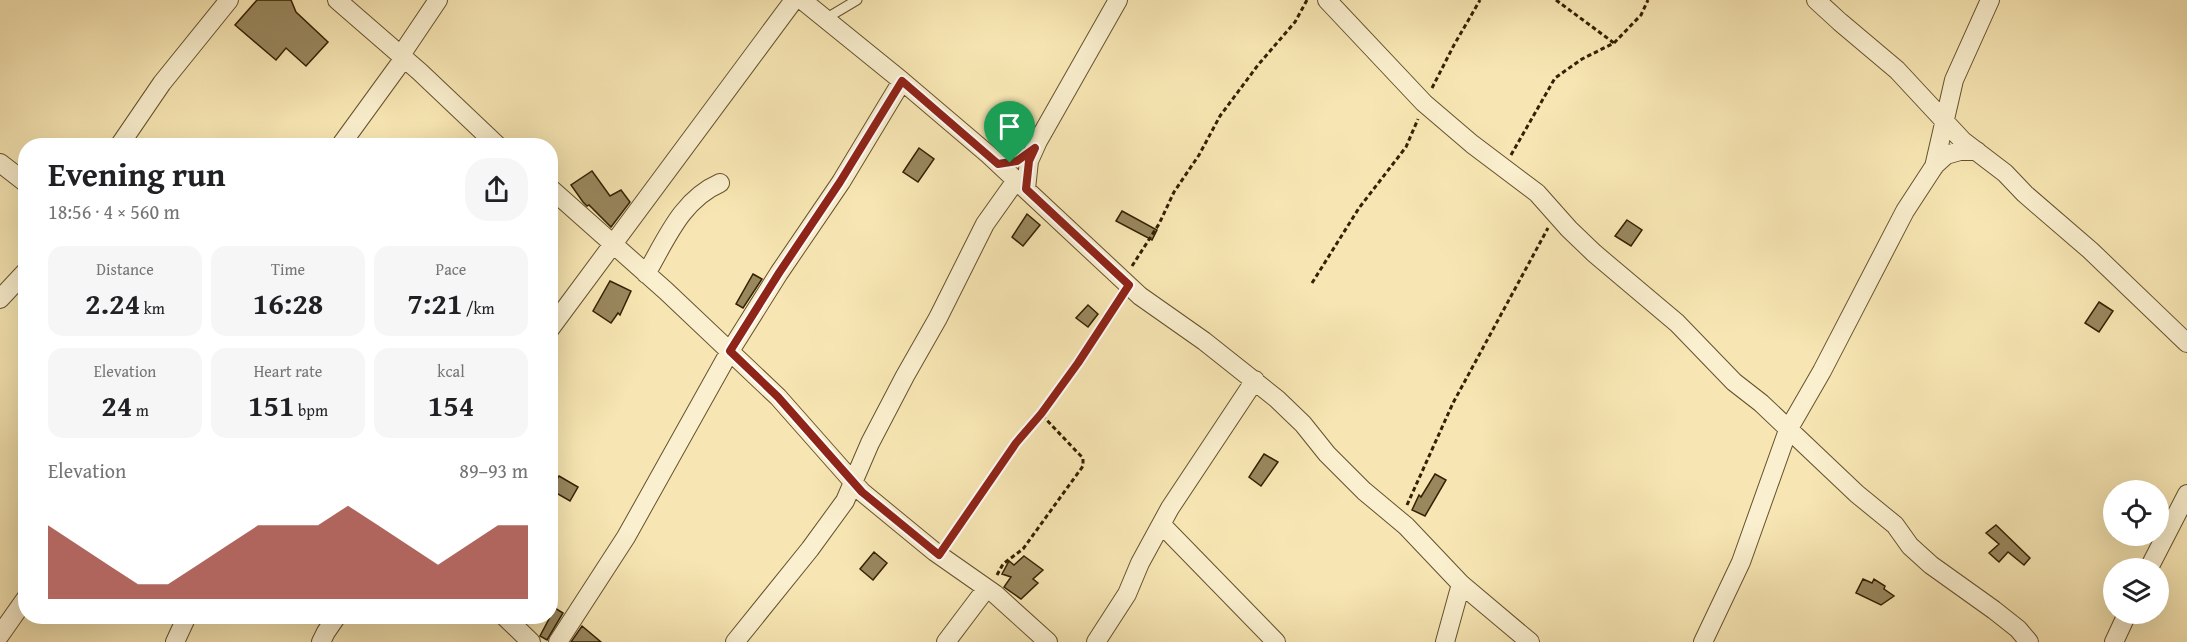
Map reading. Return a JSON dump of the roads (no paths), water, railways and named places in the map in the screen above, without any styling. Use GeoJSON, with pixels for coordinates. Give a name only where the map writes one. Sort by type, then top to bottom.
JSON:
{"type":"FeatureCollection","features":[{"type":"Feature","properties":{"kind":"street"},"geometry":{"type":"LineString","coordinates":[[124,138],[162,83],[229,0]]}},
{"type":"Feature","properties":{"kind":"street"},"geometry":{"type":"LineString","coordinates":[[337,0],[403,56],[490,138]]}},
{"type":"Feature","properties":{"kind":"street"},"geometry":{"type":"LineString","coordinates":[[346,138],[403,56],[438,0]]}},
{"type":"Feature","properties":{"kind":"street"},"geometry":{"type":"LineString","coordinates":[[558,318],[794,0]]}},
{"type":"Feature","properties":{"kind":"street"},"geometry":{"type":"LineString","coordinates":[[802,0],[902,81],[1021,184],[1140,296],[1204,340],[1255,380],[1303,424],[1327,454],[1364,491],[1400,520],[1461,584],[1530,642]]}},
{"type":"Feature","properties":{"kind":"street"},"geometry":{"type":"LineString","coordinates":[[735,642],[833,519],[870,443],[938,318],[980,233],[1021,184],[1029,161],[1054,110],[1118,0]]}},
{"type":"Feature","properties":{"kind":"street"},"geometry":{"type":"LineString","coordinates":[[1327,0],[1425,103],[1472,144],[1537,193],[1594,253],[1677,323],[1734,382],[1761,403],[1857,494],[1895,525],[1910,546],[1931,565],[1994,610],[2018,629],[2029,642]]}},
{"type":"Feature","properties":{"kind":"street"},"geometry":{"type":"LineString","coordinates":[[1816,0],[1897,70],[1963,141],[2005,173],[2187,343]]}},
{"type":"Feature","properties":{"kind":"street"},"geometry":{"type":"LineString","coordinates":[[1934,166],[1954,80],[1990,0]]}},
{"type":"Feature","properties":{"kind":"street"},"geometry":{"type":"LineString","coordinates":[[558,642],[626,537],[730,351],[795,247],[840,182],[902,81]]}},
{"type":"Feature","properties":{"kind":"street"},"geometry":{"type":"LineString","coordinates":[[998,164],[1017,161],[1035,148]]}},
{"type":"Feature","properties":{"kind":"street"},"geometry":{"type":"LineString","coordinates":[[1703,642],[1741,562],[1788,430],[1822,371],[1905,211],[1934,166],[1946,155],[1977,151]]}},
{"type":"Feature","properties":{"kind":"street"},"geometry":{"type":"LineString","coordinates":[[0,163],[18,177]]}},
{"type":"Feature","properties":{"kind":"street"},"geometry":{"type":"LineString","coordinates":[[646,274],[674,223],[705,190],[720,183]]}},
{"type":"Feature","properties":{"kind":"street"},"geometry":{"type":"LineString","coordinates":[[558,195],[778,397],[853,482],[880,508],[939,555],[991,592],[1048,642]]}},
{"type":"Feature","properties":{"kind":"street"},"geometry":{"type":"LineString","coordinates":[[0,299],[18,280]]}},
{"type":"Feature","properties":{"kind":"street"},"geometry":{"type":"LineString","coordinates":[[1096,642],[1127,594],[1140,563],[1177,498],[1255,380]]}},
{"type":"Feature","properties":{"kind":"street"},"geometry":{"type":"LineString","coordinates":[[2154,558],[2187,494]]}},
{"type":"Feature","properties":{"kind":"street"},"geometry":{"type":"LineString","coordinates":[[1161,525],[1276,642]]}},
{"type":"Feature","properties":{"kind":"street"},"geometry":{"type":"LineString","coordinates":[[1445,642],[1461,584]]}},
{"type":"Feature","properties":{"kind":"street"},"geometry":{"type":"LineString","coordinates":[[946,642],[991,592]]}},
{"type":"Feature","properties":{"kind":"street"},"geometry":{"type":"LineString","coordinates":[[4,642],[0,637],[18,610]]}},
{"type":"Feature","properties":{"kind":"street"},"geometry":{"type":"LineString","coordinates":[[175,642],[183,624]]}},
{"type":"Feature","properties":{"kind":"street"},"geometry":{"type":"LineString","coordinates":[[321,642],[332,624]]}},
{"type":"Feature","properties":{"kind":"street"},"geometry":{"type":"LineString","coordinates":[[512,624],[531,642]]}},
{"type":"Feature","properties":{"kind":"street"},"geometry":{"type":"LineString","coordinates":[[2114,642],[2122,624]]}},
{"type":"Feature","properties":{"kind":"lane"},"geometry":{"type":"LineString","coordinates":[[825,19],[857,0]]}}]}
